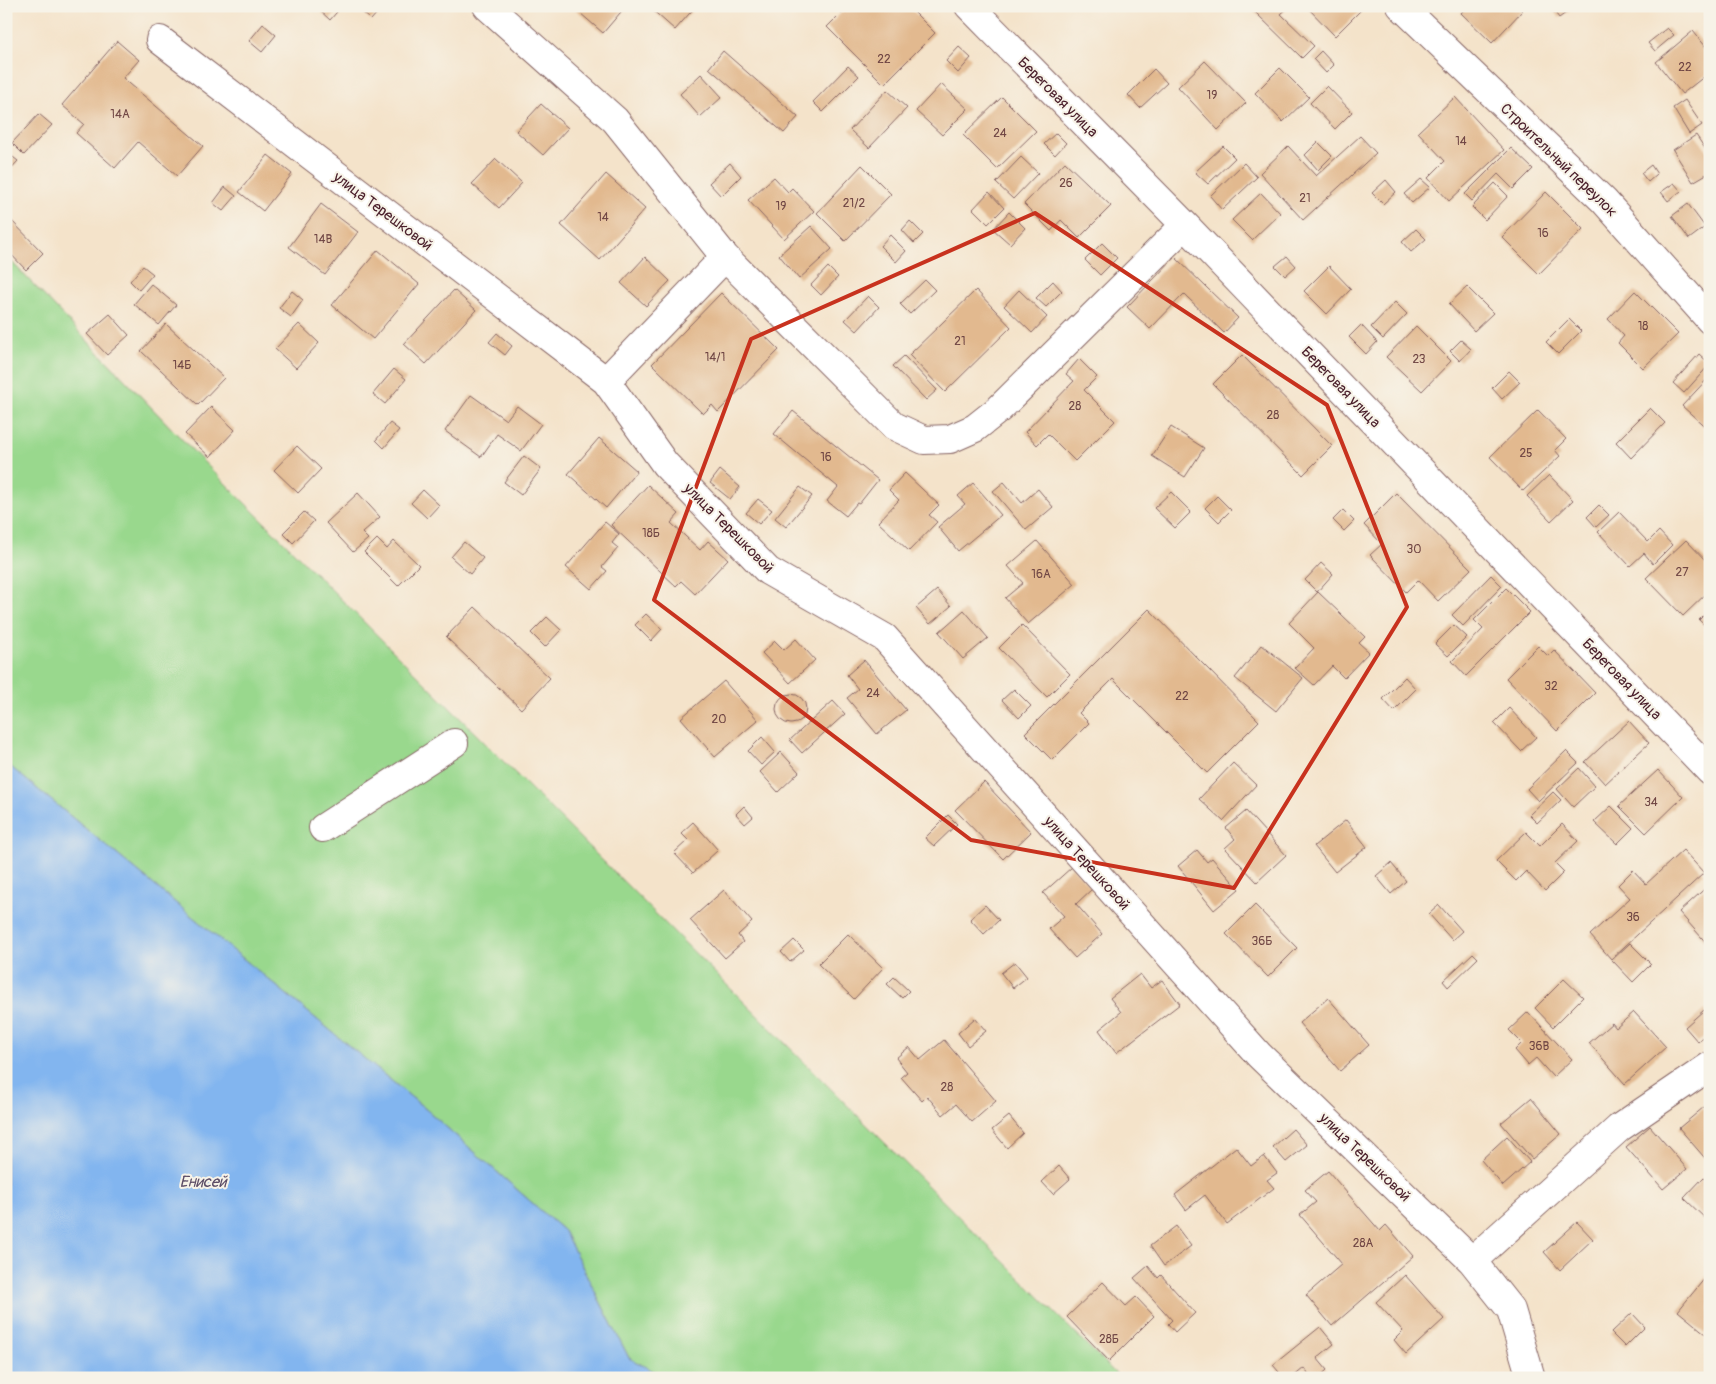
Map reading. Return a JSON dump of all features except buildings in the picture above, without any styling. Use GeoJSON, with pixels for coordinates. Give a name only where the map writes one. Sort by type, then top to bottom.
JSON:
{"type":"FeatureCollection","features":[{"type":"Feature","properties":{"kind":"street"},"geometry":{"type":"LineString","coordinates":[[488,6],[615,120],[725,257],[894,426],[924,440],[950,439],[974,428],[999,409],[1185,225]]}},
{"type":"Feature","properties":{"kind":"street","name":"Береговая улица"},"geometry":{"type":"LineString","coordinates":[[969,6],[1185,225],[1710,770]]}},
{"type":"Feature","properties":{"kind":"street","name":"Строительный переулок"},"geometry":{"type":"LineString","coordinates":[[1401,6],[1604,201],[1706,308]]}},
{"type":"Feature","properties":{"kind":"street","name":"улица Терешковой"},"geometry":{"type":"LineString","coordinates":[[160,40],[606,381],[664,464],[768,571],[885,638],[1259,1055],[1472,1261],[1511,1310],[1531,1378]]}},
{"type":"Feature","properties":{"kind":"street"},"geometry":{"type":"LineString","coordinates":[[606,381],[725,257]]}},
{"type":"Feature","properties":{"kind":"street"},"geometry":{"type":"LineString","coordinates":[[323,828],[454,742]]}},
{"type":"Feature","properties":{"kind":"street"},"geometry":{"type":"LineString","coordinates":[[1472,1261],[1619,1128],[1710,1066]]}},
{"type":"Feature","properties":{"kind":"highlighted area"},"geometry":{"type":"Polygon","coordinates":[[[1035,213],[1327,405],[1407,607],[1234,888],[971,840],[654,600],[751,339],[1035,213]]]}},
{"type":"Feature","properties":{"kind":"green space"},"geometry":{"type":"Polygon","coordinates":[[[6,256],[199,457],[1120,1378],[666,1378],[629,1358],[564,1231],[428,1111],[6,763],[6,256]]]}},
{"type":"Feature","properties":{"kind":"water","name":"Енисей"},"geometry":{"type":"Polygon","coordinates":[[[6,763],[428,1111],[564,1231],[629,1358],[666,1378],[6,1378],[6,763]]]}}]}
